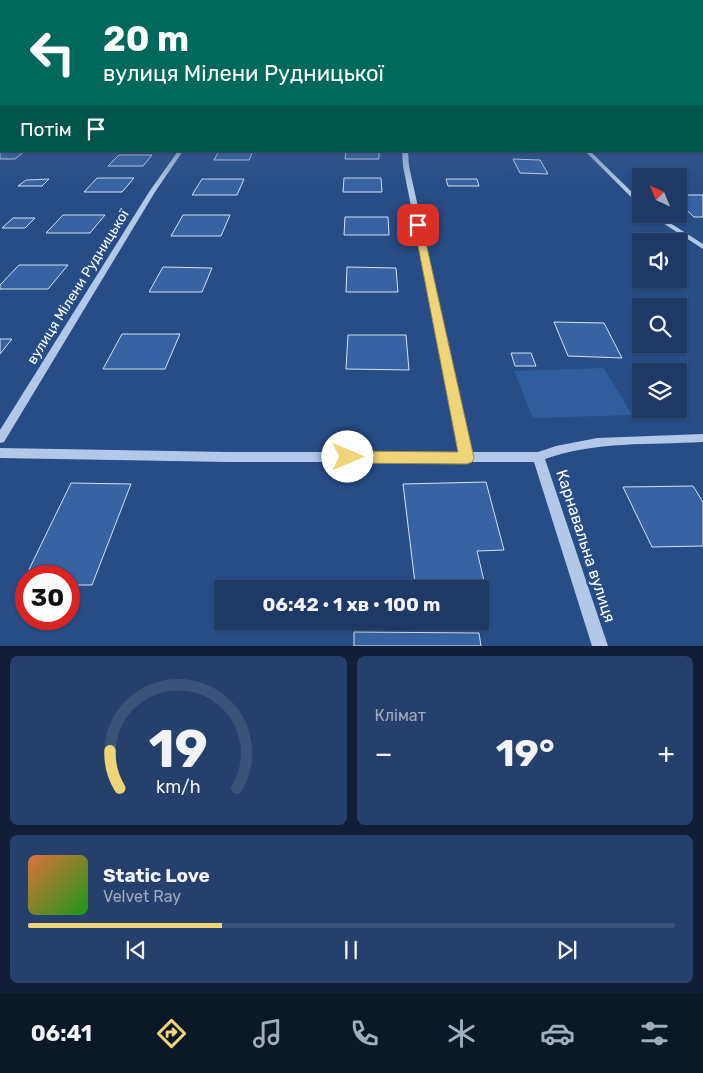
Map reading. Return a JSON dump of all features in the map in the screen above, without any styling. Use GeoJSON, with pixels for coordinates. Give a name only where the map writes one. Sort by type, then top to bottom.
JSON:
{"type":"FeatureCollection","features":[{"type":"Feature","properties":{"kind":"street","name":"вулиця Мілени Рудницької"},"geometry":{"type":"LineString","coordinates":[[0,438],[152,192],[180,152]]}},
{"type":"Feature","properties":{"kind":"street"},"geometry":{"type":"LineString","coordinates":[[405,152],[406,166],[467,458]]}},
{"type":"Feature","properties":{"kind":"street"},"geometry":{"type":"LineString","coordinates":[[588,152],[632,195]]}},
{"type":"Feature","properties":{"kind":"street"},"geometry":{"type":"LineString","coordinates":[[666,223],[703,247]]}},
{"type":"Feature","properties":{"kind":"street"},"geometry":{"type":"LineString","coordinates":[[0,453],[467,458],[538,457],[554,450],[578,444],[703,438]]}},
{"type":"Feature","properties":{"kind":"street","name":"Карнавальна вулиця"},"geometry":{"type":"LineString","coordinates":[[538,457],[600,646]]}},
{"type":"Feature","properties":{"kind":"shaded area"},"geometry":{"type":"Polygon","coordinates":[[[604,368],[632,415],[533,418],[514,371],[604,368]]]}},
{"type":"Feature","properties":{"kind":"building"},"geometry":{"type":"Polygon","coordinates":[[[0,152],[24,152],[15,159],[0,159],[0,152]]]}},
{"type":"Feature","properties":{"kind":"building"},"geometry":{"type":"Polygon","coordinates":[[[218,152],[253,152],[249,160],[214,160],[218,152]]]}},
{"type":"Feature","properties":{"kind":"building"},"geometry":{"type":"Polygon","coordinates":[[[346,152],[379,152],[379,159],[345,159],[346,152]]]}},
{"type":"Feature","properties":{"kind":"building"},"geometry":{"type":"Polygon","coordinates":[[[119,155],[152,155],[143,166],[108,166],[119,155]]]}},
{"type":"Feature","properties":{"kind":"building"},"geometry":{"type":"Polygon","coordinates":[[[513,159],[540,160],[548,174],[520,173],[513,159]]]}},
{"type":"Feature","properties":{"kind":"building"},"geometry":{"type":"Polygon","coordinates":[[[97,178],[134,178],[122,192],[84,192],[97,178]]]}},
{"type":"Feature","properties":{"kind":"building"},"geometry":{"type":"Polygon","coordinates":[[[344,178],[381,178],[382,192],[343,192],[344,178]]]}},
{"type":"Feature","properties":{"kind":"building"},"geometry":{"type":"Polygon","coordinates":[[[49,179],[42,186],[18,186],[26,180],[49,179]]]}},
{"type":"Feature","properties":{"kind":"building"},"geometry":{"type":"Polygon","coordinates":[[[202,179],[244,179],[237,195],[192,195],[202,179]]]}},
{"type":"Feature","properties":{"kind":"building"},"geometry":{"type":"Polygon","coordinates":[[[446,179],[477,179],[479,186],[448,186],[446,179]]]}},
{"type":"Feature","properties":{"kind":"building"},"geometry":{"type":"Polygon","coordinates":[[[688,195],[703,195],[703,217],[694,217],[688,211],[688,195]]]}},
{"type":"Feature","properties":{"kind":"building"},"geometry":{"type":"Polygon","coordinates":[[[63,215],[105,215],[90,233],[46,233],[63,215]]]}},
{"type":"Feature","properties":{"kind":"building"},"geometry":{"type":"Polygon","coordinates":[[[183,215],[230,215],[221,236],[171,236],[183,215]]]}},
{"type":"Feature","properties":{"kind":"building"},"geometry":{"type":"Polygon","coordinates":[[[345,217],[388,217],[389,235],[344,235],[345,217]]]}},
{"type":"Feature","properties":{"kind":"building"},"geometry":{"type":"Polygon","coordinates":[[[13,218],[35,218],[25,228],[2,228],[13,218]]]}},
{"type":"Feature","properties":{"kind":"building"},"geometry":{"type":"Polygon","coordinates":[[[19,265],[68,265],[48,289],[0,289],[0,285],[19,265]]]}},
{"type":"Feature","properties":{"kind":"building"},"geometry":{"type":"Polygon","coordinates":[[[163,267],[212,268],[202,292],[149,292],[163,267]]]}},
{"type":"Feature","properties":{"kind":"building"},"geometry":{"type":"Polygon","coordinates":[[[347,267],[396,268],[398,292],[346,292],[347,267]]]}},
{"type":"Feature","properties":{"kind":"building"},"geometry":{"type":"Polygon","coordinates":[[[554,322],[604,323],[622,358],[568,356],[554,322]]]}},
{"type":"Feature","properties":{"kind":"building"},"geometry":{"type":"Polygon","coordinates":[[[122,334],[180,334],[165,369],[103,369],[122,334]]]}},
{"type":"Feature","properties":{"kind":"building"},"geometry":{"type":"Polygon","coordinates":[[[348,335],[406,335],[409,370],[346,369],[348,335]]]}},
{"type":"Feature","properties":{"kind":"building"},"geometry":{"type":"Polygon","coordinates":[[[0,339],[12,339],[0,354],[0,339]]]}},
{"type":"Feature","properties":{"kind":"building"},"geometry":{"type":"Polygon","coordinates":[[[511,353],[531,353],[536,366],[515,366],[511,353]]]}},
{"type":"Feature","properties":{"kind":"building"},"geometry":{"type":"Polygon","coordinates":[[[486,482],[504,550],[477,551],[484,580],[415,580],[403,484],[486,482]]]}},
{"type":"Feature","properties":{"kind":"building"},"geometry":{"type":"Polygon","coordinates":[[[71,483],[131,484],[92,585],[80,585],[80,565],[31,565],[71,483]]]}},
{"type":"Feature","properties":{"kind":"building"},"geometry":{"type":"Polygon","coordinates":[[[693,486],[703,502],[703,546],[652,547],[623,487],[693,486]]]}},
{"type":"Feature","properties":{"kind":"building"},"geometry":{"type":"Polygon","coordinates":[[[354,632],[479,633],[481,646],[354,646],[354,632]]]}},
{"type":"Feature","properties":{"kind":"route"},"geometry":{"type":"LineString","coordinates":[[348,457],[467,458],[418,225]]}}]}
